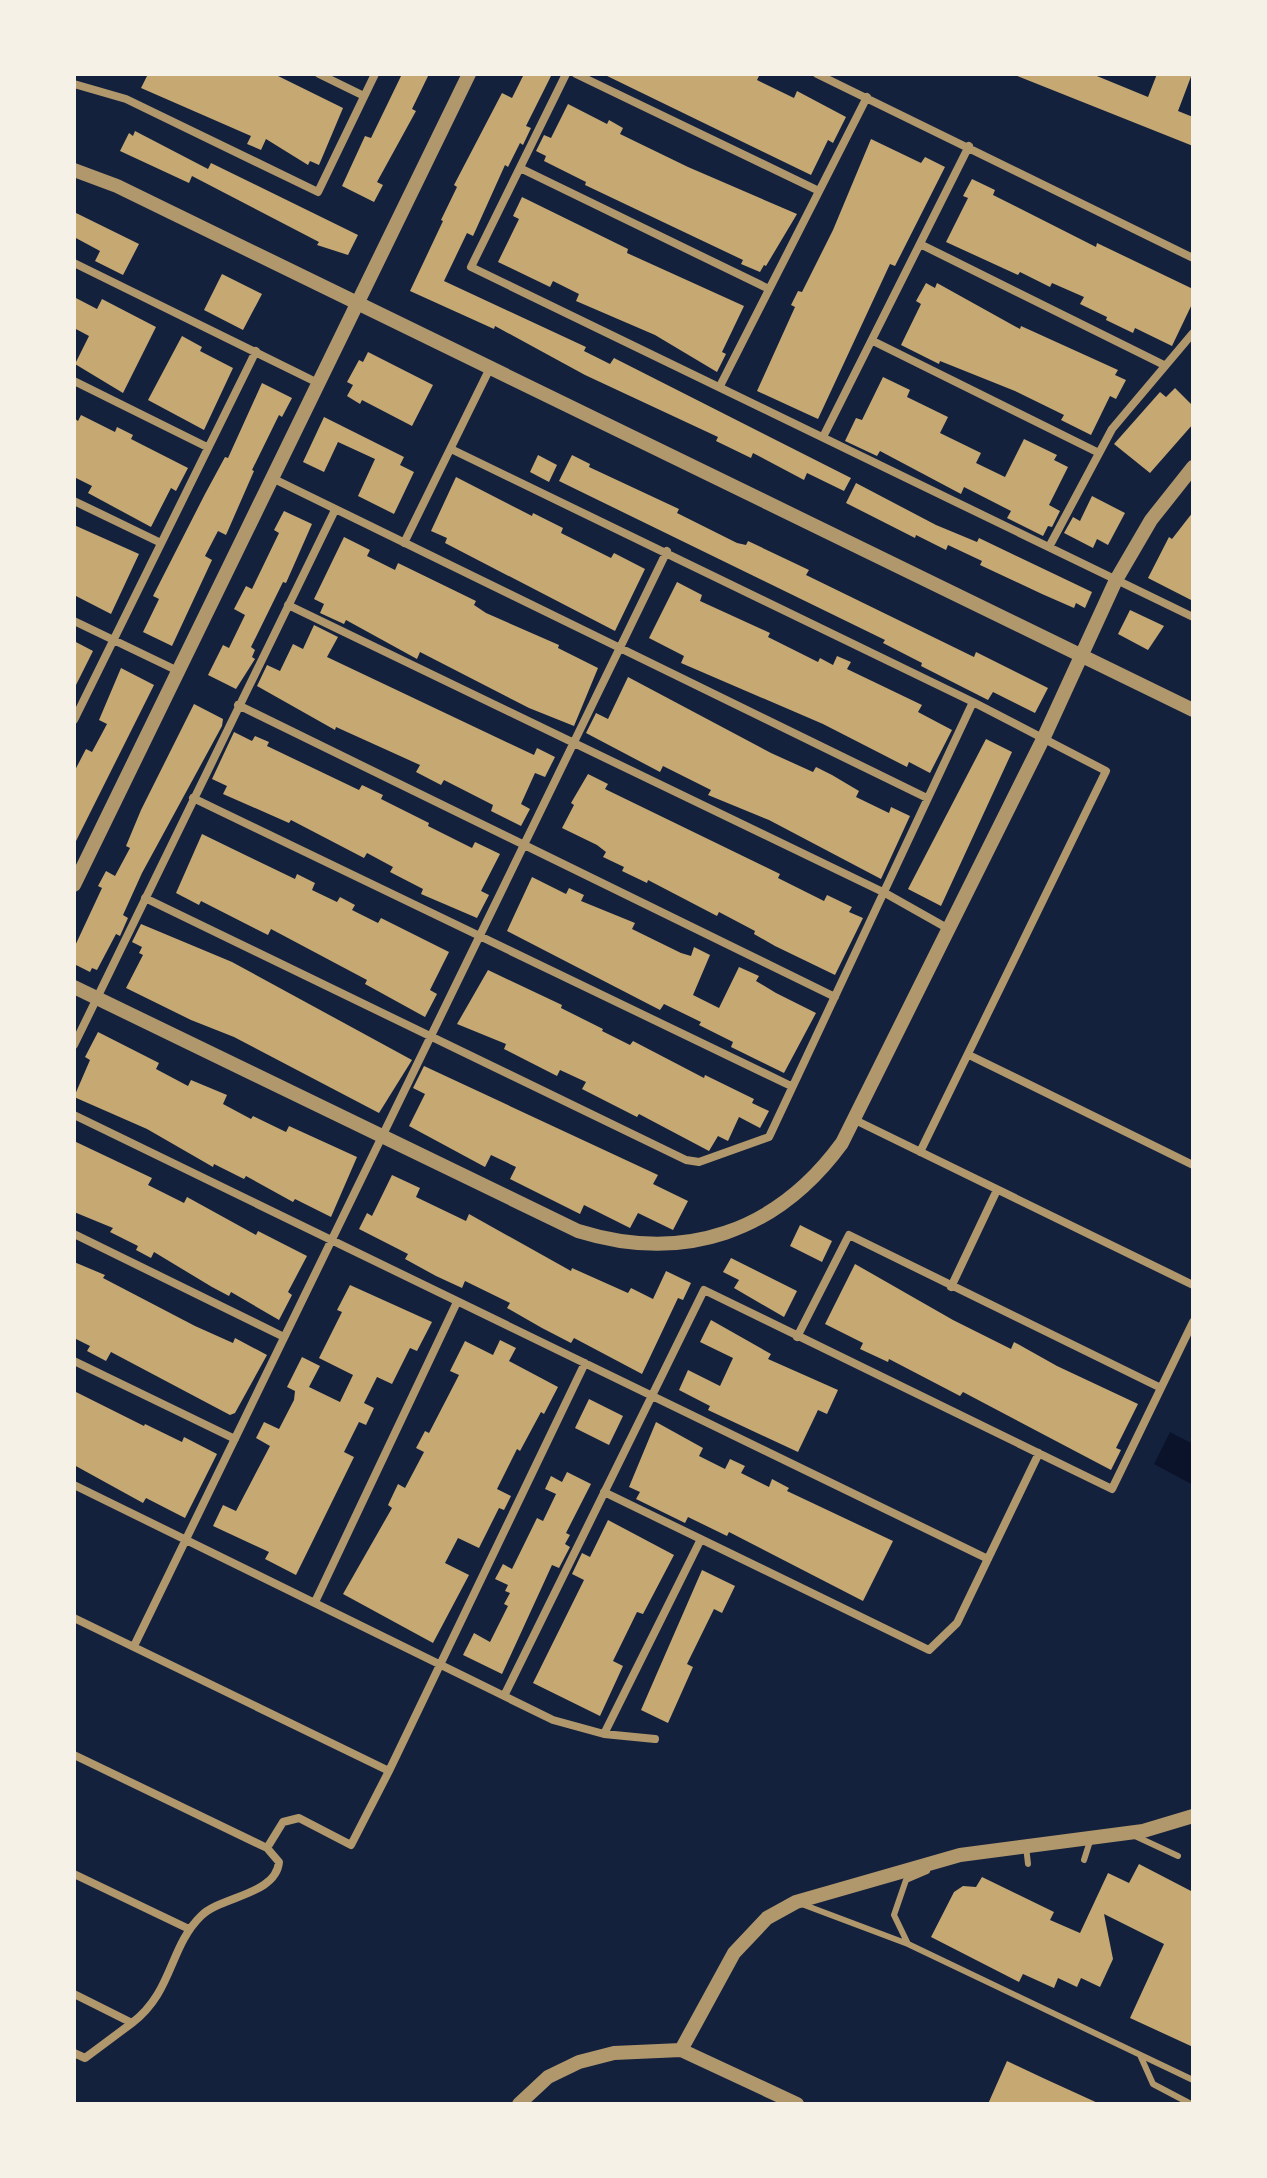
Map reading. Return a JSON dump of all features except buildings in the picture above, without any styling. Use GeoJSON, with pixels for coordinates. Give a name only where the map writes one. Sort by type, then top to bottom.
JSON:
{"type":"FeatureCollection","features":[{"type":"Feature","properties":{"kind":"street"},"geometry":{"type":"LineString","coordinates":[[319,74],[364,96]]}},
{"type":"Feature","properties":{"kind":"street"},"geometry":{"type":"LineString","coordinates":[[74,84],[126,99],[318,192],[375,74]]}},
{"type":"Feature","properties":{"kind":"street"},"geometry":{"type":"LineString","coordinates":[[74,885],[469,74]]}},
{"type":"Feature","properties":{"kind":"street"},"geometry":{"type":"LineString","coordinates":[[566,74],[471,267],[1193,617]]}},
{"type":"Feature","properties":{"kind":"street"},"geometry":{"type":"LineString","coordinates":[[576,74],[819,191]]}},
{"type":"Feature","properties":{"kind":"street"},"geometry":{"type":"LineString","coordinates":[[817,74],[1193,258]]}},
{"type":"Feature","properties":{"kind":"street"},"geometry":{"type":"LineString","coordinates":[[720,386],[867,97]]}},
{"type":"Feature","properties":{"kind":"street"},"geometry":{"type":"LineString","coordinates":[[823,437],[969,146]]}},
{"type":"Feature","properties":{"kind":"street"},"geometry":{"type":"LineString","coordinates":[[520,168],[769,289]]}},
{"type":"Feature","properties":{"kind":"street"},"geometry":{"type":"LineString","coordinates":[[74,170],[117,186],[1193,710]]}},
{"type":"Feature","properties":{"kind":"street"},"geometry":{"type":"LineString","coordinates":[[920,244],[1164,365]]}},
{"type":"Feature","properties":{"kind":"street"},"geometry":{"type":"LineString","coordinates":[[74,263],[318,383]]}},
{"type":"Feature","properties":{"kind":"street"},"geometry":{"type":"LineString","coordinates":[[1049,547],[1097,452],[1128,406],[1193,333]]}},
{"type":"Feature","properties":{"kind":"street"},"geometry":{"type":"LineString","coordinates":[[873,341],[1097,452]]}},
{"type":"Feature","properties":{"kind":"street"},"geometry":{"type":"LineString","coordinates":[[74,720],[256,351]]}},
{"type":"Feature","properties":{"kind":"street"},"geometry":{"type":"LineString","coordinates":[[404,543],[490,368]]}},
{"type":"Feature","properties":{"kind":"street"},"geometry":{"type":"LineString","coordinates":[[74,381],[207,447]]}},
{"type":"Feature","properties":{"kind":"street"},"geometry":{"type":"LineString","coordinates":[[451,449],[667,551],[1044,737],[1106,771],[920,1152]]}},
{"type":"Feature","properties":{"kind":"street"},"geometry":{"type":"LineString","coordinates":[[74,987],[578,1231],[625,1243],[673,1244],[746,1226],[790,1199],[827,1163],[855,1120],[947,928],[1044,737],[1116,580],[1151,520],[1193,467]]}},
{"type":"Feature","properties":{"kind":"street"},"geometry":{"type":"LineString","coordinates":[[271,478],[927,798]]}},
{"type":"Feature","properties":{"kind":"street"},"geometry":{"type":"LineString","coordinates":[[74,501],[161,543]]}},
{"type":"Feature","properties":{"kind":"street"},"geometry":{"type":"LineString","coordinates":[[74,1045],[335,510]]}},
{"type":"Feature","properties":{"kind":"street"},"geometry":{"type":"LineString","coordinates":[[134,1646],[667,551]]}},
{"type":"Feature","properties":{"kind":"street"},"geometry":{"type":"LineString","coordinates":[[288,605],[885,893],[947,928]]}},
{"type":"Feature","properties":{"kind":"street"},"geometry":{"type":"LineString","coordinates":[[74,621],[178,671]]}},
{"type":"Feature","properties":{"kind":"street"},"geometry":{"type":"LineString","coordinates":[[145,898],[686,1160],[699,1162],[769,1137],[973,702]]}},
{"type":"Feature","properties":{"kind":"street"},"geometry":{"type":"LineString","coordinates":[[238,705],[835,997]]}},
{"type":"Feature","properties":{"kind":"street"},"geometry":{"type":"LineString","coordinates":[[193,798],[791,1086]]}},
{"type":"Feature","properties":{"kind":"street"},"geometry":{"type":"LineString","coordinates":[[969,1055],[1193,1165]]}},
{"type":"Feature","properties":{"kind":"street"},"geometry":{"type":"LineString","coordinates":[[74,1115],[988,1559]]}},
{"type":"Feature","properties":{"kind":"street"},"geometry":{"type":"LineString","coordinates":[[855,1120],[1193,1285]]}},
{"type":"Feature","properties":{"kind":"street"},"geometry":{"type":"LineString","coordinates":[[951,1287],[997,1190]]}},
{"type":"Feature","properties":{"kind":"street"},"geometry":{"type":"LineString","coordinates":[[74,1234],[284,1337]]}},
{"type":"Feature","properties":{"kind":"street"},"geometry":{"type":"LineString","coordinates":[[797,1337],[849,1235],[1161,1388]]}},
{"type":"Feature","properties":{"kind":"street"},"geometry":{"type":"LineString","coordinates":[[504,1696],[704,1290],[1112,1489],[1193,1322]]}},
{"type":"Feature","properties":{"kind":"street"},"geometry":{"type":"LineString","coordinates":[[315,1602],[457,1302]]}},
{"type":"Feature","properties":{"kind":"street"},"geometry":{"type":"LineString","coordinates":[[74,1361],[235,1439]]}},
{"type":"Feature","properties":{"kind":"street"},"geometry":{"type":"LineString","coordinates":[[267,1848],[283,1822],[299,1818],[351,1845],[585,1363]]}},
{"type":"Feature","properties":{"kind":"street"},"geometry":{"type":"LineString","coordinates":[[604,1492],[929,1650],[957,1623],[1039,1453]]}},
{"type":"Feature","properties":{"kind":"street"},"geometry":{"type":"LineString","coordinates":[[74,1485],[553,1720],[604,1734],[655,1739]]}},
{"type":"Feature","properties":{"kind":"street"},"geometry":{"type":"LineString","coordinates":[[604,1734],[701,1539]]}},
{"type":"Feature","properties":{"kind":"street"},"geometry":{"type":"LineString","coordinates":[[74,1618],[389,1771]]}},
{"type":"Feature","properties":{"kind":"street"},"geometry":{"type":"LineString","coordinates":[[74,1755],[267,1848],[279,1862],[274,1876],[258,1888],[207,1910],[189,1929],[165,1986],[151,2006],[85,2058],[74,2053]]}},
{"type":"Feature","properties":{"kind":"street"},"geometry":{"type":"LineString","coordinates":[[681,2050],[734,1953],[767,1918],[796,1902],[960,1855],[1128,1833],[1193,1816]]}},
{"type":"Feature","properties":{"kind":"street"},"geometry":{"type":"LineString","coordinates":[[74,1874],[189,1929]]}},
{"type":"Feature","properties":{"kind":"street"},"geometry":{"type":"LineString","coordinates":[[74,1994],[132,2023]]}},
{"type":"Feature","properties":{"kind":"street"},"geometry":{"type":"LineString","coordinates":[[519,2104],[548,2077],[579,2062],[614,2053],[681,2050],[797,2104]]}},
{"type":"Feature","properties":{"kind":"lane"},"geometry":{"type":"LineString","coordinates":[[1128,1833],[1178,1856]]}},
{"type":"Feature","properties":{"kind":"lane"},"geometry":{"type":"LineString","coordinates":[[1084,1860],[1090,1838]]}},
{"type":"Feature","properties":{"kind":"lane"},"geometry":{"type":"LineString","coordinates":[[1026,1846],[1028,1864]]}},
{"type":"Feature","properties":{"kind":"lane"},"geometry":{"type":"LineString","coordinates":[[908,1944],[894,1915],[906,1880],[960,1855]]}},
{"type":"Feature","properties":{"kind":"lane"},"geometry":{"type":"LineString","coordinates":[[796,1902],[908,1944],[1193,2080]]}},
{"type":"Feature","properties":{"kind":"lane"},"geometry":{"type":"LineString","coordinates":[[1140,2055],[1153,2084],[1191,2104]]}},
{"type":"Feature","properties":{"kind":"water"},"geometry":{"type":"Polygon","coordinates":[[[1170,1432],[1193,1444],[1193,1485],[1154,1464],[1170,1432]]]}}]}
